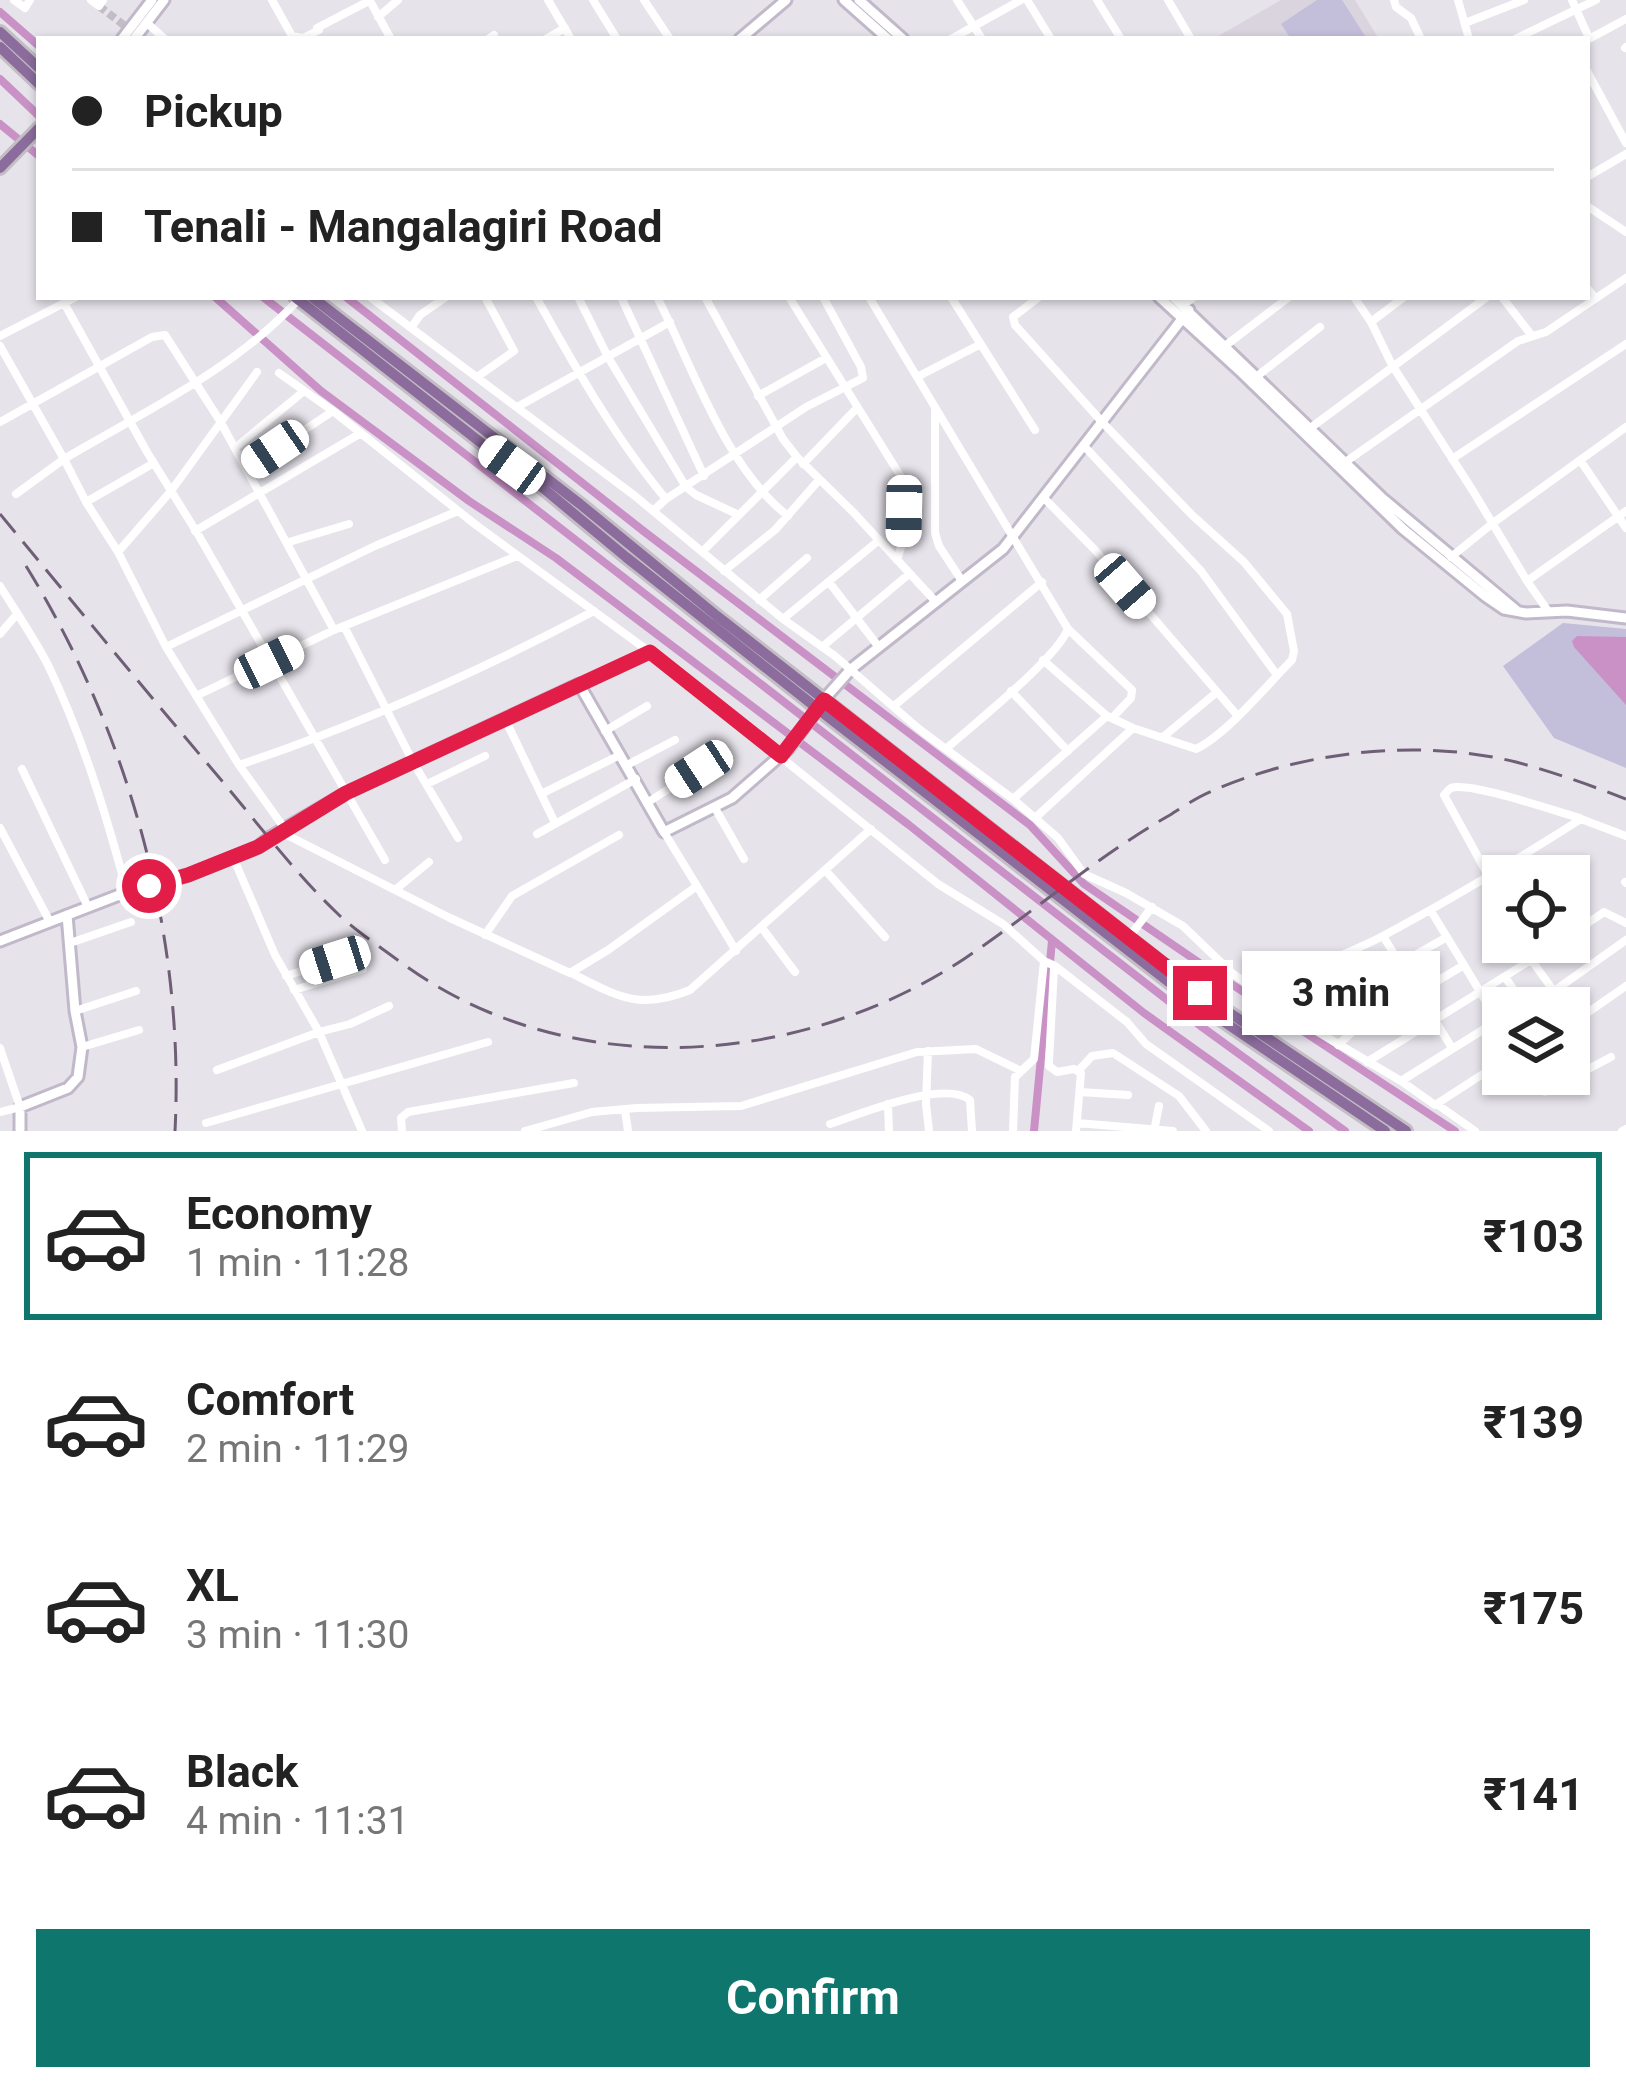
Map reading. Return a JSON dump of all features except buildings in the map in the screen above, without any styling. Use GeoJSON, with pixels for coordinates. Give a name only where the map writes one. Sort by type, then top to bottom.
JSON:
{"type":"FeatureCollection","features":[{"type":"Feature","properties":{"kind":"main road"},"geometry":{"type":"LineString","coordinates":[[130,34],[152,0]]}},
{"type":"Feature","properties":{"kind":"main road"},"geometry":{"type":"LineString","coordinates":[[130,34],[148,24],[164,0]]}},
{"type":"Feature","properties":{"kind":"main road"},"geometry":{"type":"LineString","coordinates":[[744,36],[786,0]]}},
{"type":"Feature","properties":{"kind":"main road"},"geometry":{"type":"LineString","coordinates":[[844,0],[885,36]]}},
{"type":"Feature","properties":{"kind":"main road"},"geometry":{"type":"LineString","coordinates":[[860,0],[900,36]]}},
{"type":"Feature","properties":{"kind":"main road"},"geometry":{"type":"LineString","coordinates":[[0,32],[36,65]]}},
{"type":"Feature","properties":{"kind":"main road"},"geometry":{"type":"LineString","coordinates":[[0,47],[36,81]]}},
{"type":"Feature","properties":{"kind":"main road"},"geometry":{"type":"LineString","coordinates":[[3,165],[36,131]]}},
{"type":"Feature","properties":{"kind":"main road"},"geometry":{"type":"LineString","coordinates":[[301,300],[897,769],[1235,1019],[1406,1131]]}},
{"type":"Feature","properties":{"kind":"main road"},"geometry":{"type":"LineString","coordinates":[[4,939],[258,847],[346,793],[579,684],[664,832],[715,808],[785,753],[849,672],[1014,538],[1103,424],[1182,308]]}},
{"type":"Feature","properties":{"kind":"main road"},"geometry":{"type":"LineString","coordinates":[[1182,308],[1345,464],[1516,610]]}},
{"type":"Feature","properties":{"kind":"main road"},"geometry":{"type":"LineString","coordinates":[[1182,308],[1403,529],[1485,596],[1504,609],[1526,613],[1548,610],[1626,618]]}},
{"type":"Feature","properties":{"kind":"main road"},"geometry":{"type":"LineString","coordinates":[[20,1131],[20,1108],[68,1088],[78,1077],[82,1047],[67,915]]}},
{"type":"Feature","properties":{"kind":"main road"},"geometry":{"type":"LineString","coordinates":[[1128,938],[1246,1039],[1385,1131]]}},
{"type":"Feature","properties":{"kind":"street"},"geometry":{"type":"LineString","coordinates":[[14,0],[25,8],[30,0]]}},
{"type":"Feature","properties":{"kind":"street"},"geometry":{"type":"LineString","coordinates":[[91,0],[99,6],[103,0]]}},
{"type":"Feature","properties":{"kind":"street"},"geometry":{"type":"LineString","coordinates":[[272,0],[292,36]]}},
{"type":"Feature","properties":{"kind":"street"},"geometry":{"type":"LineString","coordinates":[[306,36],[369,0],[390,36]]}},
{"type":"Feature","properties":{"kind":"street"},"geometry":{"type":"LineString","coordinates":[[379,17],[398,0]]}},
{"type":"Feature","properties":{"kind":"street"},"geometry":{"type":"LineString","coordinates":[[548,0],[569,36]]}},
{"type":"Feature","properties":{"kind":"street"},"geometry":{"type":"LineString","coordinates":[[593,0],[614,36]]}},
{"type":"Feature","properties":{"kind":"street"},"geometry":{"type":"LineString","coordinates":[[644,0],[668,36]]}},
{"type":"Feature","properties":{"kind":"street"},"geometry":{"type":"LineString","coordinates":[[958,0],[980,36]]}},
{"type":"Feature","properties":{"kind":"street"},"geometry":{"type":"LineString","coordinates":[[957,36],[1024,0],[1049,36]]}},
{"type":"Feature","properties":{"kind":"street"},"geometry":{"type":"LineString","coordinates":[[1097,0],[1119,36]]}},
{"type":"Feature","properties":{"kind":"street"},"geometry":{"type":"LineString","coordinates":[[1168,0],[1189,36]]}},
{"type":"Feature","properties":{"kind":"street"},"geometry":{"type":"LineString","coordinates":[[1380,4],[1392,0],[1411,18],[1420,36]]}},
{"type":"Feature","properties":{"kind":"street"},"geometry":{"type":"LineString","coordinates":[[1458,0],[1468,36]]}},
{"type":"Feature","properties":{"kind":"street"},"geometry":{"type":"LineString","coordinates":[[1465,22],[1524,0]]}},
{"type":"Feature","properties":{"kind":"street"},"geometry":{"type":"LineString","coordinates":[[1572,0],[1587,36]]}},
{"type":"Feature","properties":{"kind":"street"},"geometry":{"type":"LineString","coordinates":[[1521,36],[1596,0]]}},
{"type":"Feature","properties":{"kind":"street"},"geometry":{"type":"LineString","coordinates":[[1590,38],[1626,19]]}},
{"type":"Feature","properties":{"kind":"street"},"geometry":{"type":"LineString","coordinates":[[148,24],[162,36]]}},
{"type":"Feature","properties":{"kind":"street"},"geometry":{"type":"LineString","coordinates":[[551,36],[565,28]]}},
{"type":"Feature","properties":{"kind":"street"},"geometry":{"type":"LineString","coordinates":[[1590,77],[1626,143]]}},
{"type":"Feature","properties":{"kind":"street"},"geometry":{"type":"LineString","coordinates":[[1590,175],[1626,154]]}},
{"type":"Feature","properties":{"kind":"street"},"geometry":{"type":"LineString","coordinates":[[1590,208],[1624,227]]}},
{"type":"Feature","properties":{"kind":"street"},"geometry":{"type":"LineString","coordinates":[[1345,464],[1518,341],[1546,332],[1626,278]]}},
{"type":"Feature","properties":{"kind":"street"},"geometry":{"type":"LineString","coordinates":[[1590,292],[1595,298]]}},
{"type":"Feature","properties":{"kind":"street"},"geometry":{"type":"LineString","coordinates":[[0,336],[70,300]]}},
{"type":"Feature","properties":{"kind":"street"},"geometry":{"type":"LineString","coordinates":[[16,494],[64,459],[242,352],[299,300]]}},
{"type":"Feature","properties":{"kind":"street"},"geometry":{"type":"LineString","coordinates":[[374,300],[652,511],[919,730],[1035,818],[1058,838],[1088,877],[1184,926],[1232,974],[1475,1131]]}},
{"type":"Feature","properties":{"kind":"street"},"geometry":{"type":"LineString","coordinates":[[411,328],[442,300]]}},
{"type":"Feature","properties":{"kind":"street"},"geometry":{"type":"LineString","coordinates":[[477,377],[514,351],[487,300]]}},
{"type":"Feature","properties":{"kind":"street"},"geometry":{"type":"LineString","coordinates":[[538,300],[578,373],[666,499]]}},
{"type":"Feature","properties":{"kind":"street"},"geometry":{"type":"LineString","coordinates":[[580,300],[686,487],[739,514]]}},
{"type":"Feature","properties":{"kind":"street"},"geometry":{"type":"LineString","coordinates":[[622,300],[704,476]]}},
{"type":"Feature","properties":{"kind":"street"},"geometry":{"type":"LineString","coordinates":[[659,300],[735,454],[771,503],[788,516]]}},
{"type":"Feature","properties":{"kind":"street"},"geometry":{"type":"LineString","coordinates":[[707,300],[775,427],[800,460],[936,602]]}},
{"type":"Feature","properties":{"kind":"street"},"geometry":{"type":"LineString","coordinates":[[791,300],[903,480],[903,541],[897,560]]}},
{"type":"Feature","properties":{"kind":"street"},"geometry":{"type":"LineString","coordinates":[[652,511],[806,407],[860,381],[864,375],[825,300]]}},
{"type":"Feature","properties":{"kind":"street"},"geometry":{"type":"LineString","coordinates":[[870,300],[1068,629],[1132,690],[1131,698],[1012,800]]}},
{"type":"Feature","properties":{"kind":"street"},"geometry":{"type":"LineString","coordinates":[[953,300],[1035,430]]}},
{"type":"Feature","properties":{"kind":"street"},"geometry":{"type":"LineString","coordinates":[[1036,300],[1016,313],[1015,325],[1103,424],[1244,562],[1284,610],[1294,656],[1237,715],[1200,748],[1192,749],[1109,717],[1043,660]]}},
{"type":"Feature","properties":{"kind":"street"},"geometry":{"type":"LineString","coordinates":[[1225,346],[1285,300]]}},
{"type":"Feature","properties":{"kind":"street"},"geometry":{"type":"LineString","coordinates":[[1356,300],[1392,365],[1548,610]]}},
{"type":"Feature","properties":{"kind":"street"},"geometry":{"type":"LineString","coordinates":[[1371,322],[1400,300]]}},
{"type":"Feature","properties":{"kind":"street"},"geometry":{"type":"LineString","coordinates":[[1309,429],[1483,300]]}},
{"type":"Feature","properties":{"kind":"street"},"geometry":{"type":"LineString","coordinates":[[1504,300],[1532,337]]}},
{"type":"Feature","properties":{"kind":"street"},"geometry":{"type":"LineString","coordinates":[[64,303],[385,860]]}},
{"type":"Feature","properties":{"kind":"street"},"geometry":{"type":"LineString","coordinates":[[518,407],[670,322]]}},
{"type":"Feature","properties":{"kind":"street"},"geometry":{"type":"LineString","coordinates":[[1256,377],[1320,327]]}},
{"type":"Feature","properties":{"kind":"street"},"geometry":{"type":"LineString","coordinates":[[0,422],[99,364],[165,335],[220,421],[458,838]]}},
{"type":"Feature","properties":{"kind":"street"},"geometry":{"type":"LineString","coordinates":[[1452,459],[1626,344]]}},
{"type":"Feature","properties":{"kind":"street"},"geometry":{"type":"LineString","coordinates":[[916,377],[979,345]]}},
{"type":"Feature","properties":{"kind":"street"},"geometry":{"type":"LineString","coordinates":[[0,346],[118,552],[166,647],[283,831],[617,997],[650,1001],[690,990],[872,829]]}},
{"type":"Feature","properties":{"kind":"street"},"geometry":{"type":"LineString","coordinates":[[758,396],[826,358]]}},
{"type":"Feature","properties":{"kind":"street"},"geometry":{"type":"LineString","coordinates":[[118,552],[171,491],[256,372]]}},
{"type":"Feature","properties":{"kind":"street"},"geometry":{"type":"LineString","coordinates":[[279,373],[785,753],[938,884],[1004,924],[1127,1022],[1146,1044],[1255,1128],[1268,1131]]}},
{"type":"Feature","properties":{"kind":"street"},"geometry":{"type":"LineString","coordinates":[[235,448],[304,391]]}},
{"type":"Feature","properties":{"kind":"street"},"geometry":{"type":"LineString","coordinates":[[934,406],[935,533],[962,581]]}},
{"type":"Feature","properties":{"kind":"street"},"geometry":{"type":"LineString","coordinates":[[702,552],[857,408]]}},
{"type":"Feature","properties":{"kind":"street"},"geometry":{"type":"LineString","coordinates":[[246,469],[333,410]]}},
{"type":"Feature","properties":{"kind":"street"},"geometry":{"type":"LineString","coordinates":[[1451,557],[1626,427]]}},
{"type":"Feature","properties":{"kind":"street"},"geometry":{"type":"LineString","coordinates":[[196,531],[361,433]]}},
{"type":"Feature","properties":{"kind":"street"},"geometry":{"type":"LineString","coordinates":[[1084,446],[1201,571],[1277,675]]}},
{"type":"Feature","properties":{"kind":"street"},"geometry":{"type":"LineString","coordinates":[[1580,460],[1622,514],[1626,528]]}},
{"type":"Feature","properties":{"kind":"street"},"geometry":{"type":"LineString","coordinates":[[86,502],[154,464]]}},
{"type":"Feature","properties":{"kind":"street"},"geometry":{"type":"LineString","coordinates":[[724,571],[775,530],[819,480]]}},
{"type":"Feature","properties":{"kind":"street"},"geometry":{"type":"LineString","coordinates":[[1042,497],[1095,550],[1237,715]]}},
{"type":"Feature","properties":{"kind":"street"},"geometry":{"type":"LineString","coordinates":[[166,647],[458,511]]}},
{"type":"Feature","properties":{"kind":"street"},"geometry":{"type":"LineString","coordinates":[[1527,581],[1622,514]]}},
{"type":"Feature","properties":{"kind":"street"},"geometry":{"type":"LineString","coordinates":[[289,542],[349,524]]}},
{"type":"Feature","properties":{"kind":"street"},"geometry":{"type":"LineString","coordinates":[[783,619],[878,541]]}},
{"type":"Feature","properties":{"kind":"street"},"geometry":{"type":"LineString","coordinates":[[196,696],[339,628],[518,555]]}},
{"type":"Feature","properties":{"kind":"street"},"geometry":{"type":"LineString","coordinates":[[760,600],[807,558]]}},
{"type":"Feature","properties":{"kind":"street"},"geometry":{"type":"LineString","coordinates":[[822,647],[909,574]]}},
{"type":"Feature","properties":{"kind":"street"},"geometry":{"type":"LineString","coordinates":[[829,582],[878,646]]}},
{"type":"Feature","properties":{"kind":"street"},"geometry":{"type":"LineString","coordinates":[[894,706],[1042,582]]}},
{"type":"Feature","properties":{"kind":"street"},"geometry":{"type":"LineString","coordinates":[[0,586],[46,662],[87,759],[127,892]]}},
{"type":"Feature","properties":{"kind":"street"},"geometry":{"type":"LineString","coordinates":[[239,765],[386,709],[510,655],[594,611]]}},
{"type":"Feature","properties":{"kind":"street"},"geometry":{"type":"LineString","coordinates":[[0,634],[17,614]]}},
{"type":"Feature","properties":{"kind":"street"},"geometry":{"type":"LineString","coordinates":[[947,748],[1043,660],[1068,629]]}},
{"type":"Feature","properties":{"kind":"street"},"geometry":{"type":"LineString","coordinates":[[579,684],[650,652]]}},
{"type":"Feature","properties":{"kind":"street"},"geometry":{"type":"LineString","coordinates":[[1011,691],[1068,751]]}},
{"type":"Feature","properties":{"kind":"street"},"geometry":{"type":"LineString","coordinates":[[1162,738],[1217,692]]}},
{"type":"Feature","properties":{"kind":"street"},"geometry":{"type":"LineString","coordinates":[[604,731],[647,706]]}},
{"type":"Feature","properties":{"kind":"street"},"geometry":{"type":"LineString","coordinates":[[505,719],[555,823]]}},
{"type":"Feature","properties":{"kind":"street"},"geometry":{"type":"LineString","coordinates":[[1035,818],[1133,728]]}},
{"type":"Feature","properties":{"kind":"street"},"geometry":{"type":"LineString","coordinates":[[541,794],[675,740]]}},
{"type":"Feature","properties":{"kind":"street"},"geometry":{"type":"LineString","coordinates":[[427,784],[485,756]]}},
{"type":"Feature","properties":{"kind":"street"},"geometry":{"type":"LineString","coordinates":[[22,769],[88,907]]}},
{"type":"Feature","properties":{"kind":"street"},"geometry":{"type":"LineString","coordinates":[[647,803],[699,769]]}},
{"type":"Feature","properties":{"kind":"street"},"geometry":{"type":"LineString","coordinates":[[537,834],[636,779]]}},
{"type":"Feature","properties":{"kind":"street"},"geometry":{"type":"LineString","coordinates":[[1482,863],[1444,795],[1454,787],[1487,791],[1626,836]]}},
{"type":"Feature","properties":{"kind":"street"},"geometry":{"type":"LineString","coordinates":[[715,808],[744,859]]}},
{"type":"Feature","properties":{"kind":"street"},"geometry":{"type":"LineString","coordinates":[[1525,855],[1581,819]]}},
{"type":"Feature","properties":{"kind":"street"},"geometry":{"type":"LineString","coordinates":[[0,828],[50,922]]}},
{"type":"Feature","properties":{"kind":"street"},"geometry":{"type":"LineString","coordinates":[[664,832],[736,951]]}},
{"type":"Feature","properties":{"kind":"street"},"geometry":{"type":"LineString","coordinates":[[485,934],[512,896],[619,835]]}},
{"type":"Feature","properties":{"kind":"street"},"geometry":{"type":"LineString","coordinates":[[233,857],[362,1131]]}},
{"type":"Feature","properties":{"kind":"street"},"geometry":{"type":"LineString","coordinates":[[394,890],[429,862]]}},
{"type":"Feature","properties":{"kind":"street"},"geometry":{"type":"LineString","coordinates":[[826,871],[885,937]]}},
{"type":"Feature","properties":{"kind":"street"},"geometry":{"type":"LineString","coordinates":[[1261,994],[1383,936],[1482,882]]}},
{"type":"Feature","properties":{"kind":"street"},"geometry":{"type":"LineString","coordinates":[[570,973],[697,886]]}},
{"type":"Feature","properties":{"kind":"street"},"geometry":{"type":"LineString","coordinates":[[1128,938],[1150,910]]}},
{"type":"Feature","properties":{"kind":"street"},"geometry":{"type":"LineString","coordinates":[[1430,911],[1481,992]]}},
{"type":"Feature","properties":{"kind":"street"},"geometry":{"type":"LineString","coordinates":[[1590,922],[1604,912],[1626,923]]}},
{"type":"Feature","properties":{"kind":"street"},"geometry":{"type":"LineString","coordinates":[[70,943],[131,922]]}},
{"type":"Feature","properties":{"kind":"street"},"geometry":{"type":"LineString","coordinates":[[0,925],[4,939]]}},
{"type":"Feature","properties":{"kind":"street"},"geometry":{"type":"LineString","coordinates":[[762,928],[795,973]]}},
{"type":"Feature","properties":{"kind":"street"},"geometry":{"type":"LineString","coordinates":[[1383,936],[1452,1048]]}},
{"type":"Feature","properties":{"kind":"street"},"geometry":{"type":"LineString","coordinates":[[1316,1031],[1352,995],[1447,937]]}},
{"type":"Feature","properties":{"kind":"street"},"geometry":{"type":"LineString","coordinates":[[1560,987],[1626,940]]}},
{"type":"Feature","properties":{"kind":"street"},"geometry":{"type":"LineString","coordinates":[[286,976],[335,960]]}},
{"type":"Feature","properties":{"kind":"street"},"geometry":{"type":"LineString","coordinates":[[1367,1062],[1529,963]]}},
{"type":"Feature","properties":{"kind":"street"},"geometry":{"type":"LineString","coordinates":[[1049,964],[1049,1066],[1057,1072],[1079,1070],[1093,1056],[1113,1053],[1179,1096],[1206,1131]]}},
{"type":"Feature","properties":{"kind":"street"},"geometry":{"type":"LineString","coordinates":[[1012,1131],[1013,1086],[1019,1070],[1034,1059],[1049,964]]}},
{"type":"Feature","properties":{"kind":"street"},"geometry":{"type":"LineString","coordinates":[[1338,1045],[1464,965]]}},
{"type":"Feature","properties":{"kind":"street"},"geometry":{"type":"LineString","coordinates":[[294,991],[362,969]]}},
{"type":"Feature","properties":{"kind":"street"},"geometry":{"type":"LineString","coordinates":[[1505,977],[1512,987]]}},
{"type":"Feature","properties":{"kind":"street"},"geometry":{"type":"LineString","coordinates":[[1590,1011],[1626,986]]}},
{"type":"Feature","properties":{"kind":"street"},"geometry":{"type":"LineString","coordinates":[[75,1011],[136,991]]}},
{"type":"Feature","properties":{"kind":"street"},"geometry":{"type":"LineString","coordinates":[[218,1070],[389,1006]]}},
{"type":"Feature","properties":{"kind":"street"},"geometry":{"type":"LineString","coordinates":[[82,1047],[139,1030]]}},
{"type":"Feature","properties":{"kind":"street"},"geometry":{"type":"LineString","coordinates":[[1400,1081],[1482,1030]]}},
{"type":"Feature","properties":{"kind":"street"},"geometry":{"type":"LineString","coordinates":[[206,1123],[488,1042]]}},
{"type":"Feature","properties":{"kind":"street"},"geometry":{"type":"LineString","coordinates":[[0,1048],[20,1108],[0,1112]]}},
{"type":"Feature","properties":{"kind":"street"},"geometry":{"type":"LineString","coordinates":[[525,1131],[592,1112],[741,1106],[917,1052],[976,1048],[1019,1070]]}},
{"type":"Feature","properties":{"kind":"street"},"geometry":{"type":"LineString","coordinates":[[928,1051],[929,1131]]}},
{"type":"Feature","properties":{"kind":"street"},"geometry":{"type":"LineString","coordinates":[[1590,1068],[1611,1057]]}},
{"type":"Feature","properties":{"kind":"street"},"geometry":{"type":"LineString","coordinates":[[1079,1070],[1076,1127],[1173,1131]]}},
{"type":"Feature","properties":{"kind":"street"},"geometry":{"type":"LineString","coordinates":[[1438,1105],[1482,1075]]}},
{"type":"Feature","properties":{"kind":"street"},"geometry":{"type":"LineString","coordinates":[[402,1131],[401,1118],[408,1112],[574,1083]]}},
{"type":"Feature","properties":{"kind":"street"},"geometry":{"type":"LineString","coordinates":[[1080,1092],[1128,1095]]}},
{"type":"Feature","properties":{"kind":"street"},"geometry":{"type":"LineString","coordinates":[[830,1124],[926,1095],[968,1096],[973,1131]]}},
{"type":"Feature","properties":{"kind":"street"},"geometry":{"type":"LineString","coordinates":[[888,1104],[890,1131]]}},
{"type":"Feature","properties":{"kind":"street"},"geometry":{"type":"LineString","coordinates":[[1154,1130],[1159,1106]]}},
{"type":"Feature","properties":{"kind":"street"},"geometry":{"type":"LineString","coordinates":[[626,1109],[628,1131]]}},
{"type":"Feature","properties":{"kind":"shaded area"},"geometry":{"type":"Polygon","coordinates":[[[1281,0],[1355,0],[1377,36],[1218,36],[1281,0]]]}},
{"type":"Feature","properties":{"kind":"shaded area"},"geometry":{"type":"Polygon","coordinates":[[[1317,0],[1342,0],[1365,36],[1289,36],[1281,24],[1317,0]]]}},
{"type":"Feature","properties":{"kind":"shaded area"},"geometry":{"type":"Polygon","coordinates":[[[1563,623],[1626,629],[1626,768],[1554,738],[1503,666],[1563,623]]]}},
{"type":"Feature","properties":{"kind":"shaded area"},"geometry":{"type":"Polygon","coordinates":[[[1577,636],[1626,637],[1626,705],[1574,647],[1577,636]]]}},
{"type":"Feature","properties":{"kind":"waterway"},"geometry":{"type":"LineString","coordinates":[[0,12],[36,43]]}},
{"type":"Feature","properties":{"kind":"waterway"},"geometry":{"type":"LineString","coordinates":[[0,79],[36,113]]}},
{"type":"Feature","properties":{"kind":"waterway"},"geometry":{"type":"LineString","coordinates":[[0,124],[36,154]]}},
{"type":"Feature","properties":{"kind":"waterway"},"geometry":{"type":"LineString","coordinates":[[218,300],[321,391],[469,501],[556,558],[909,825],[1144,1013],[1309,1131]]}},
{"type":"Feature","properties":{"kind":"waterway"},"geometry":{"type":"LineString","coordinates":[[267,300],[1202,1027],[1345,1131]]}},
{"type":"Feature","properties":{"kind":"waterway"},"geometry":{"type":"LineString","coordinates":[[350,300],[1030,825],[1084,884],[1455,1131]]}},
{"type":"Feature","properties":{"kind":"waterway"},"geometry":{"type":"LineString","coordinates":[[1034,1131],[1052,941]]}},
{"type":"Feature","properties":{"kind":"tunnel"},"geometry":{"type":"LineString","coordinates":[[99,6],[125,26]]}},
{"type":"Feature","properties":{"kind":"railway"},"geometry":{"type":"LineString","coordinates":[[0,514],[276,846],[345,920],[464,1001],[533,1028],[606,1043],[681,1047],[755,1040],[828,1023],[899,996],[964,959],[1116,849],[1190,802],[1285,766],[1362,752],[1440,751],[1516,762],[1626,799]]}},
{"type":"Feature","properties":{"kind":"railway"},"geometry":{"type":"LineString","coordinates":[[26,566],[94,697],[143,838],[170,984],[175,1131]]}},
{"type":"Feature","properties":{"kind":"route"},"geometry":{"type":"LineString","coordinates":[[149,886],[258,847],[346,793],[650,652],[781,756],[824,700],[1200,993]]}}]}
